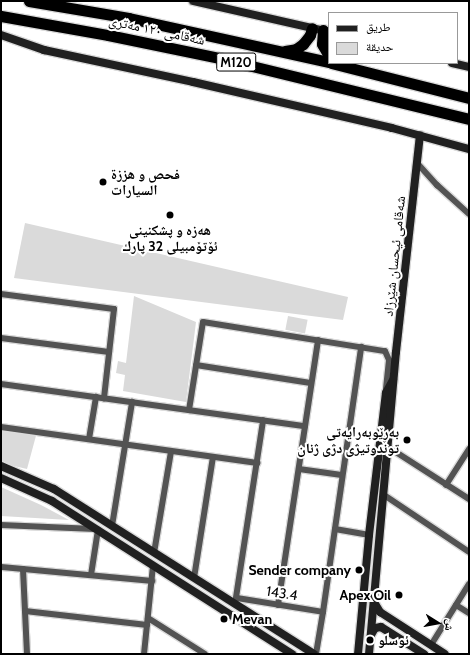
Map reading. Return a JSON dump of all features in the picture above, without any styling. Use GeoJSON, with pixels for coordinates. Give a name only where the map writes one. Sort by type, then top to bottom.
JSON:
{"type":"FeatureCollection","features":[{"type":"Feature","properties":{"kind":"highway","name":"شەقامی ١٢٠ مەتری"},"geometry":{"type":"LineString","coordinates":[[29,1],[129,18],[328,62]]}},
{"type":"Feature","properties":{"kind":"highway","name":"شەقامی ١٢٠ مەتری"},"geometry":{"type":"LineString","coordinates":[[1,16],[108,35],[219,58],[469,120]]}},
{"type":"Feature","properties":{"kind":"highway"},"geometry":{"type":"LineString","coordinates":[[283,52],[292,50],[303,44],[310,35],[321,30],[322,44],[328,54]]}},
{"type":"Feature","properties":{"kind":"highway","name":"شەقامی ١٢٠ مەتری"},"geometry":{"type":"LineString","coordinates":[[338,64],[469,98]]}},
{"type":"Feature","properties":{"kind":"street"},"geometry":{"type":"LineString","coordinates":[[193,1],[321,30]]}},
{"type":"Feature","properties":{"kind":"street"},"geometry":{"type":"LineString","coordinates":[[1,35],[44,50],[201,83],[420,135],[469,149]]}},
{"type":"Feature","properties":{"kind":"street"},"geometry":{"type":"LineString","coordinates":[[456,64],[469,67]]}},
{"type":"Feature","properties":{"kind":"street","name":"شەقامی ئیحسان شێرزاد"},"geometry":{"type":"LineString","coordinates":[[369,654],[394,379],[420,135]]}},
{"type":"Feature","properties":{"kind":"street"},"geometry":{"type":"LineString","coordinates":[[417,163],[437,185],[469,214]]}},
{"type":"Feature","properties":{"kind":"street"},"geometry":{"type":"LineString","coordinates":[[1,294],[114,309],[104,398]]}},
{"type":"Feature","properties":{"kind":"street"},"geometry":{"type":"LineString","coordinates":[[189,410],[203,322],[385,351],[388,354],[386,393]]}},
{"type":"Feature","properties":{"kind":"street"},"geometry":{"type":"LineString","coordinates":[[1,338],[109,352]]}},
{"type":"Feature","properties":{"kind":"street"},"geometry":{"type":"LineString","coordinates":[[278,605],[318,340]]}},
{"type":"Feature","properties":{"kind":"street"},"geometry":{"type":"LineString","coordinates":[[1,466],[54,489],[194,578],[236,601],[315,654],[323,612],[361,347]]}},
{"type":"Feature","properties":{"kind":"street"},"geometry":{"type":"LineString","coordinates":[[196,365],[311,383]]}},
{"type":"Feature","properties":{"kind":"street","name":"شەقامی ئیحسان شێرزاد"},"geometry":{"type":"LineString","coordinates":[[358,654],[369,535],[386,393],[389,384],[394,379]]}},
{"type":"Feature","properties":{"kind":"street"},"geometry":{"type":"LineString","coordinates":[[1,384],[305,426]]}},
{"type":"Feature","properties":{"kind":"street"},"geometry":{"type":"LineString","coordinates":[[89,439],[96,397]]}},
{"type":"Feature","properties":{"kind":"street"},"geometry":{"type":"LineString","coordinates":[[112,526],[132,402]]}},
{"type":"Feature","properties":{"kind":"street"},"geometry":{"type":"LineString","coordinates":[[236,601],[263,420]]}},
{"type":"Feature","properties":{"kind":"street"},"geometry":{"type":"LineString","coordinates":[[1,427],[256,463]]}},
{"type":"Feature","properties":{"kind":"street"},"geometry":{"type":"LineString","coordinates":[[388,447],[469,499]]}},
{"type":"Feature","properties":{"kind":"street"},"geometry":{"type":"LineString","coordinates":[[446,485],[469,449]]}},
{"type":"Feature","properties":{"kind":"street"},"geometry":{"type":"LineString","coordinates":[[154,553],[171,451]]}},
{"type":"Feature","properties":{"kind":"street"},"geometry":{"type":"LineString","coordinates":[[194,578],[213,457]]}},
{"type":"Feature","properties":{"kind":"street"},"geometry":{"type":"LineString","coordinates":[[298,469],[342,475]]}},
{"type":"Feature","properties":{"kind":"street"},"geometry":{"type":"LineString","coordinates":[[1,478],[52,501],[292,654]]}},
{"type":"Feature","properties":{"kind":"street"},"geometry":{"type":"LineString","coordinates":[[384,495],[469,552]]}},
{"type":"Feature","properties":{"kind":"street"},"geometry":{"type":"LineString","coordinates":[[1,525],[97,529]]}},
{"type":"Feature","properties":{"kind":"street"},"geometry":{"type":"LineString","coordinates":[[91,575],[97,529]]}},
{"type":"Feature","properties":{"kind":"street"},"geometry":{"type":"LineString","coordinates":[[335,530],[369,535]]}},
{"type":"Feature","properties":{"kind":"street"},"geometry":{"type":"LineString","coordinates":[[367,559],[378,560]]}},
{"type":"Feature","properties":{"kind":"street"},"geometry":{"type":"LineString","coordinates":[[144,654],[153,565]]}},
{"type":"Feature","properties":{"kind":"street"},"geometry":{"type":"LineString","coordinates":[[1,567],[152,581]]}},
{"type":"Feature","properties":{"kind":"street"},"geometry":{"type":"LineString","coordinates":[[172,577],[178,568]]}},
{"type":"Feature","properties":{"kind":"street"},"geometry":{"type":"LineString","coordinates":[[23,569],[27,654]]}},
{"type":"Feature","properties":{"kind":"street"},"geometry":{"type":"LineString","coordinates":[[431,645],[469,584]]}},
{"type":"Feature","properties":{"kind":"street","name":"143.4"},"geometry":{"type":"LineString","coordinates":[[236,601],[278,605],[323,612]]}},
{"type":"Feature","properties":{"kind":"street"},"geometry":{"type":"LineString","coordinates":[[374,602],[378,610],[445,654]]}},
{"type":"Feature","properties":{"kind":"street"},"geometry":{"type":"LineString","coordinates":[[456,605],[469,613]]}},
{"type":"Feature","properties":{"kind":"street"},"geometry":{"type":"LineString","coordinates":[[25,611],[148,622],[205,654]]}},
{"type":"Feature","properties":{"kind":"street"},"geometry":{"type":"LineString","coordinates":[[385,628],[384,623],[391,619]]}},
{"type":"Feature","properties":{"kind":"street"},"geometry":{"type":"LineString","coordinates":[[370,636],[376,627],[380,626],[424,654]]}},
{"type":"Feature","properties":{"kind":"street"},"geometry":{"type":"LineString","coordinates":[[192,654],[193,647]]}},
{"type":"Feature","properties":{"kind":"green space"},"geometry":{"type":"Polygon","coordinates":[[[25,223],[348,297],[343,320],[14,278],[25,223]]]}},
{"type":"Feature","properties":{"kind":"green space"},"geometry":{"type":"Polygon","coordinates":[[[134,296],[196,322],[186,402],[123,391],[125,375],[116,373],[118,361],[126,363],[134,296]]]}},
{"type":"Feature","properties":{"kind":"green space"},"geometry":{"type":"Polygon","coordinates":[[[288,316],[308,320],[305,334],[285,330],[288,316]]]}},
{"type":"Feature","properties":{"kind":"green space"},"geometry":{"type":"Polygon","coordinates":[[[1,427],[37,432],[27,469],[1,463],[1,427]]]}},
{"type":"Feature","properties":{"kind":"green space"},"geometry":{"type":"Polygon","coordinates":[[[1,487],[41,505],[69,520],[1,516],[1,487]]]}},
{"type":"Feature","properties":{"kind":"place","name":"فحص و هززة السيارات"},"geometry":{"type":"Point","coordinates":[103,182]}},
{"type":"Feature","properties":{"kind":"place","name":"هه‌زه‌ و پشكنینی ئۆتۆمبیلی 32 پارك"},"geometry":{"type":"Point","coordinates":[170,215]}},
{"type":"Feature","properties":{"kind":"place","name":"بەڕێوبەرایەتی توندوتیژی دژی ژنان"},"geometry":{"type":"Point","coordinates":[407,440]}},
{"type":"Feature","properties":{"kind":"place","name":"Sender company"},"geometry":{"type":"Point","coordinates":[359,570]}},
{"type":"Feature","properties":{"kind":"place","name":"Apex Oil"},"geometry":{"type":"Point","coordinates":[399,595]}},
{"type":"Feature","properties":{"kind":"place","name":"Mevan"},"geometry":{"type":"Point","coordinates":[224,619]}},
{"type":"Feature","properties":{"kind":"place","name":"ئوسلو"},"geometry":{"type":"Point","coordinates":[370,640]}}]}
